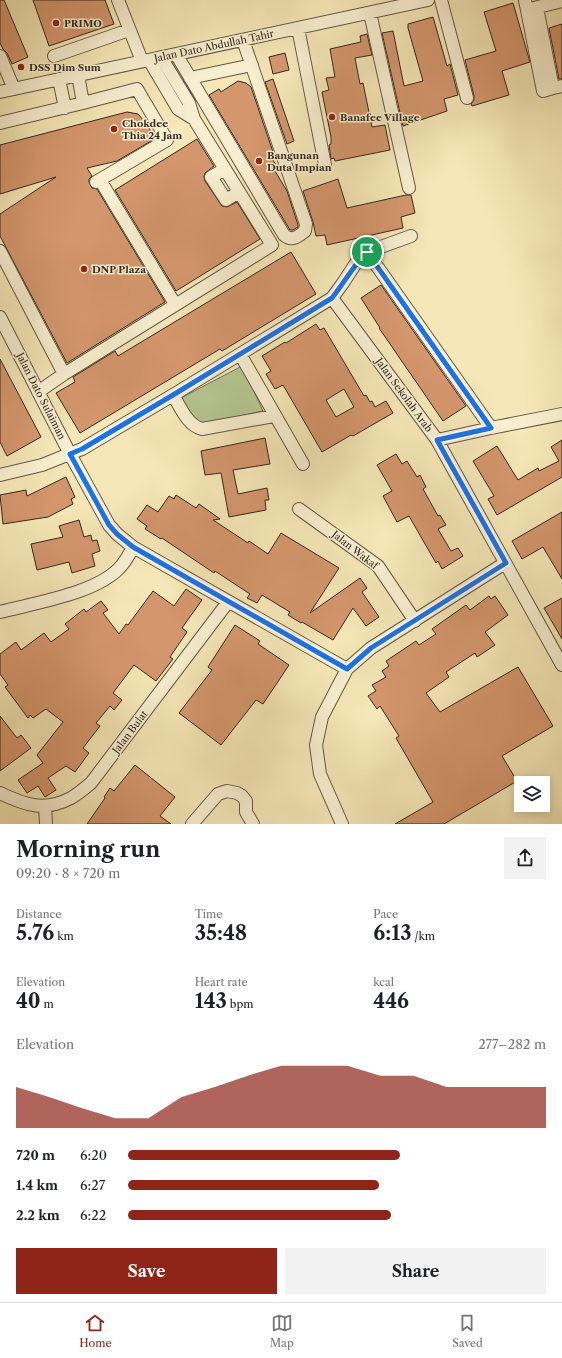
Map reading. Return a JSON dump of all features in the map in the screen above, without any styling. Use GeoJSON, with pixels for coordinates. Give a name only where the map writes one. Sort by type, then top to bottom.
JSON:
{"type":"FeatureCollection","features":[{"type":"Feature","properties":{"kind":"street"},"geometry":{"type":"LineString","coordinates":[[118,0],[130,30],[145,60],[178,109],[194,119]]}},
{"type":"Feature","properties":{"kind":"street","name":"Jalan Dato Abdullah Tahir"},"geometry":{"type":"LineString","coordinates":[[0,92],[428,0]]}},
{"type":"Feature","properties":{"kind":"street"},"geometry":{"type":"LineString","coordinates":[[441,0],[467,98]]}},
{"type":"Feature","properties":{"kind":"street"},"geometry":{"type":"LineString","coordinates":[[558,87],[530,6],[562,2]]}},
{"type":"Feature","properties":{"kind":"street"},"geometry":{"type":"LineString","coordinates":[[370,13],[409,188]]}},
{"type":"Feature","properties":{"kind":"street"},"geometry":{"type":"LineString","coordinates":[[298,28],[325,165]]}},
{"type":"Feature","properties":{"kind":"street"},"geometry":{"type":"LineString","coordinates":[[54,56],[130,30]]}},
{"type":"Feature","properties":{"kind":"street"},"geometry":{"type":"LineString","coordinates":[[176,54],[284,236],[293,239],[306,231],[306,224],[243,40]]}},
{"type":"Feature","properties":{"kind":"street"},"geometry":{"type":"LineString","coordinates":[[0,56],[14,88]]}},
{"type":"Feature","properties":{"kind":"street"},"geometry":{"type":"LineString","coordinates":[[38,392],[109,345],[272,245],[194,119],[189,104],[161,57]]}},
{"type":"Feature","properties":{"kind":"street"},"geometry":{"type":"LineString","coordinates":[[190,78],[252,65]]}},
{"type":"Feature","properties":{"kind":"street"},"geometry":{"type":"LineString","coordinates":[[78,75],[83,103]]}},
{"type":"Feature","properties":{"kind":"street"},"geometry":{"type":"LineString","coordinates":[[59,79],[65,108]]}},
{"type":"Feature","properties":{"kind":"street"},"geometry":{"type":"LineString","coordinates":[[0,123],[137,89],[167,140],[98,181],[175,304]]}},
{"type":"Feature","properties":{"kind":"street"},"geometry":{"type":"LineString","coordinates":[[0,476],[42,465],[82,449],[332,298],[356,263],[367,252],[411,236]]}},
{"type":"Feature","properties":{"kind":"street"},"geometry":{"type":"LineString","coordinates":[[0,251],[64,374]]}},
{"type":"Feature","properties":{"kind":"street"},"geometry":{"type":"LineString","coordinates":[[367,252],[491,428]]}},
{"type":"Feature","properties":{"kind":"street","name":"Jalan Sekolah Arab"},"geometry":{"type":"LineString","coordinates":[[332,298],[437,440],[562,665]]}},
{"type":"Feature","properties":{"kind":"street","name":"Jalan Dato Sulaiman"},"geometry":{"type":"LineString","coordinates":[[0,317],[70,454],[109,525],[117,534],[133,547],[347,669]]}},
{"type":"Feature","properties":{"kind":"street"},"geometry":{"type":"LineString","coordinates":[[240,354],[302,464]]}},
{"type":"Feature","properties":{"kind":"street"},"geometry":{"type":"LineString","coordinates":[[173,395],[194,427],[202,429],[274,416]]}},
{"type":"Feature","properties":{"kind":"street"},"geometry":{"type":"LineString","coordinates":[[437,440],[562,414]]}},
{"type":"Feature","properties":{"kind":"street","name":"Jalan Wakaf"},"geometry":{"type":"LineString","coordinates":[[300,509],[378,566],[415,621]]}},
{"type":"Feature","properties":{"kind":"street"},"geometry":{"type":"LineString","coordinates":[[0,612],[78,592],[106,579],[122,566],[133,547]]}},
{"type":"Feature","properties":{"kind":"street"},"geometry":{"type":"LineString","coordinates":[[337,822],[320,774],[316,745],[322,717],[347,669],[371,648],[506,563]]}},
{"type":"Feature","properties":{"kind":"street","name":"Jalan Bulat"},"geometry":{"type":"LineString","coordinates":[[0,793],[21,803],[45,806],[71,798],[91,783],[228,602]]}},
{"type":"Feature","properties":{"kind":"street"},"geometry":{"type":"LineString","coordinates":[[192,824],[218,794],[227,792],[237,793],[242,796],[246,801],[246,812],[253,824]]}},
{"type":"Feature","properties":{"kind":"street"},"geometry":{"type":"LineString","coordinates":[[45,806],[46,824]]}},
{"type":"Feature","properties":{"kind":"green space"},"geometry":{"type":"Polygon","coordinates":[[[242,366],[263,411],[203,424],[192,417],[181,398],[242,366]]]}},
{"type":"Feature","properties":{"kind":"building"},"geometry":{"type":"Polygon","coordinates":[[[0,0],[4,0],[28,57],[12,64],[0,43],[0,0]]]}},
{"type":"Feature","properties":{"kind":"building"},"geometry":{"type":"Polygon","coordinates":[[[33,0],[105,0],[114,24],[49,46],[33,0]]]}},
{"type":"Feature","properties":{"kind":"building"},"geometry":{"type":"Polygon","coordinates":[[[513,3],[530,62],[502,71],[509,95],[472,106],[471,104],[474,100],[474,96],[465,60],[496,51],[484,12],[513,3]]]}},
{"type":"Feature","properties":{"kind":"building"},"geometry":{"type":"Polygon","coordinates":[[[433,17],[447,66],[450,64],[458,95],[444,99],[447,111],[403,126],[382,33],[393,31],[404,86],[423,81],[408,24],[433,17]]]}},
{"type":"Feature","properties":{"kind":"building"},"geometry":{"type":"Polygon","coordinates":[[[562,24],[562,79],[559,79],[549,28],[562,24]]]}},
{"type":"Feature","properties":{"kind":"building"},"geometry":{"type":"Polygon","coordinates":[[[367,34],[372,55],[355,58],[360,84],[363,83],[372,127],[385,125],[390,150],[335,161],[334,158],[331,159],[329,145],[331,144],[331,137],[322,92],[329,90],[326,78],[335,77],[330,49],[361,42],[360,36],[367,34]]]}},
{"type":"Feature","properties":{"kind":"building"},"geometry":{"type":"Polygon","coordinates":[[[285,53],[289,70],[273,74],[269,57],[285,53]]]}},
{"type":"Feature","properties":{"kind":"building"},"geometry":{"type":"Polygon","coordinates":[[[273,79],[294,141],[287,144],[265,82],[273,79]]]}},
{"type":"Feature","properties":{"kind":"building","name":"Bangunan Duta Impian"},"geometry":{"type":"Polygon","coordinates":[[[238,81],[246,83],[251,87],[274,155],[271,157],[276,165],[272,166],[287,191],[298,225],[298,227],[293,230],[290,230],[209,95],[219,89],[221,92],[238,81]]]}},
{"type":"Feature","properties":{"kind":"building","name":"DNP Plaza"},"geometry":{"type":"Polygon","coordinates":[[[127,112],[138,114],[149,126],[152,138],[151,141],[117,161],[87,168],[92,176],[89,179],[89,182],[92,188],[97,189],[165,302],[67,363],[0,236],[0,214],[56,177],[0,194],[0,145],[127,112]]]}},
{"type":"Feature","properties":{"kind":"building"},"geometry":{"type":"Polygon","coordinates":[[[197,139],[214,166],[205,173],[205,181],[222,206],[227,207],[237,202],[260,239],[176,291],[115,190],[197,139]]]}},
{"type":"Feature","properties":{"kind":"building"},"geometry":{"type":"Polygon","coordinates":[[[338,179],[347,208],[411,195],[415,213],[401,217],[403,228],[327,245],[325,235],[316,236],[303,191],[338,179]]]}},
{"type":"Feature","properties":{"kind":"building"},"geometry":{"type":"Polygon","coordinates":[[[291,252],[316,294],[222,351],[220,349],[80,433],[56,393],[75,382],[73,377],[115,351],[118,356],[291,252]]]}},
{"type":"Feature","properties":{"kind":"building"},"geometry":{"type":"Polygon","coordinates":[[[381,285],[466,406],[443,421],[379,328],[361,298],[381,285]]]}},
{"type":"Feature","properties":{"kind":"building"},"geometry":{"type":"Polygon","coordinates":[[[316,324],[320,330],[324,328],[364,396],[366,395],[370,402],[372,401],[375,407],[386,401],[393,413],[322,452],[283,385],[275,389],[266,374],[271,371],[262,356],[285,342],[286,343],[316,324]],[[344,389],[326,400],[336,417],[354,407],[344,389]]]}},
{"type":"Feature","properties":{"kind":"building"},"geometry":{"type":"Polygon","coordinates":[[[0,359],[41,437],[7,456],[0,442],[0,359]]]}},
{"type":"Feature","properties":{"kind":"building"},"geometry":{"type":"Polygon","coordinates":[[[265,438],[270,464],[233,470],[238,494],[267,488],[269,500],[265,500],[266,510],[229,517],[221,473],[205,475],[201,451],[265,438]]]}},
{"type":"Feature","properties":{"kind":"building"},"geometry":{"type":"Polygon","coordinates":[[[562,440],[562,477],[497,515],[488,499],[494,496],[473,461],[497,446],[518,480],[538,468],[539,471],[559,461],[551,447],[562,440]]]}},
{"type":"Feature","properties":{"kind":"building"},"geometry":{"type":"Polygon","coordinates":[[[396,454],[402,464],[407,461],[417,477],[420,475],[426,487],[423,489],[438,516],[440,515],[446,525],[438,529],[451,551],[458,548],[463,556],[442,569],[438,561],[436,563],[409,516],[397,522],[383,496],[392,491],[377,465],[396,454]]]}},
{"type":"Feature","properties":{"kind":"building"},"geometry":{"type":"Polygon","coordinates":[[[66,477],[75,497],[71,499],[73,504],[48,517],[3,524],[0,495],[26,490],[27,496],[66,477]]]}},
{"type":"Feature","properties":{"kind":"building"},"geometry":{"type":"Polygon","coordinates":[[[176,495],[196,508],[199,504],[220,519],[213,520],[268,554],[281,533],[339,568],[310,613],[360,578],[367,588],[362,592],[379,617],[366,626],[353,608],[333,640],[288,615],[290,612],[262,595],[257,603],[247,598],[250,594],[215,571],[214,573],[162,538],[161,539],[145,529],[147,526],[137,519],[147,505],[158,512],[169,496],[174,499],[176,495]]]}},
{"type":"Feature","properties":{"kind":"building"},"geometry":{"type":"Polygon","coordinates":[[[562,512],[562,579],[543,547],[522,559],[512,541],[562,512]]]}},
{"type":"Feature","properties":{"kind":"building"},"geometry":{"type":"Polygon","coordinates":[[[79,520],[84,537],[91,535],[92,541],[97,540],[100,551],[92,554],[95,566],[72,573],[69,562],[37,570],[31,544],[63,537],[59,526],[79,520]]]}},
{"type":"Feature","properties":{"kind":"building"},"geometry":{"type":"Polygon","coordinates":[[[186,589],[202,600],[182,628],[187,632],[170,657],[173,659],[156,681],[134,665],[113,693],[122,700],[114,710],[110,706],[96,723],[100,726],[83,748],[89,753],[75,772],[66,766],[48,778],[56,790],[45,797],[38,786],[27,793],[18,780],[43,763],[37,755],[63,722],[46,709],[33,718],[30,715],[28,718],[5,687],[8,685],[0,674],[0,654],[16,642],[21,650],[44,633],[51,642],[69,629],[65,624],[84,609],[86,612],[101,601],[108,610],[103,613],[119,634],[126,624],[128,625],[153,591],[174,606],[186,589]]]}},
{"type":"Feature","properties":{"kind":"building"},"geometry":{"type":"Polygon","coordinates":[[[489,596],[491,599],[495,596],[508,615],[485,632],[495,645],[477,657],[475,653],[446,672],[449,677],[426,693],[440,712],[518,667],[553,726],[502,756],[514,776],[514,783],[444,824],[395,824],[433,802],[396,738],[399,736],[380,706],[377,709],[368,696],[376,691],[372,685],[386,677],[382,671],[389,666],[386,661],[416,641],[419,645],[436,634],[432,629],[466,605],[470,610],[489,596]]]}},
{"type":"Feature","properties":{"kind":"building"},"geometry":{"type":"Polygon","coordinates":[[[562,598],[562,639],[544,608],[562,598]]]}},
{"type":"Feature","properties":{"kind":"building"},"geometry":{"type":"Polygon","coordinates":[[[235,625],[260,641],[258,644],[289,665],[263,704],[256,700],[221,745],[179,713],[212,670],[208,667],[235,625]]]}},
{"type":"Feature","properties":{"kind":"building"},"geometry":{"type":"Polygon","coordinates":[[[0,716],[17,738],[21,735],[31,748],[0,771],[0,716]]]}},
{"type":"Feature","properties":{"kind":"building"},"geometry":{"type":"Polygon","coordinates":[[[135,765],[175,797],[160,816],[171,824],[87,824],[110,788],[114,791],[135,765]]]}},
{"type":"Feature","properties":{"kind":"place","name":"PRIMO"},"geometry":{"type":"Point","coordinates":[56,23]}},
{"type":"Feature","properties":{"kind":"place","name":"DSS Dim Sum"},"geometry":{"type":"Point","coordinates":[21,67]}},
{"type":"Feature","properties":{"kind":"place","name":"Banafee Village"},"geometry":{"type":"Point","coordinates":[332,117]}},
{"type":"Feature","properties":{"kind":"place","name":"Chokdee Thia 24 Jam"},"geometry":{"type":"Point","coordinates":[114,129]}},
{"type":"Feature","properties":{"kind":"place","name":"Bangunan Duta Impian"},"geometry":{"type":"Point","coordinates":[259,161]}},
{"type":"Feature","properties":{"kind":"place","name":"DNP Plaza"},"geometry":{"type":"Point","coordinates":[84,269]}},
{"type":"Feature","properties":{"kind":"route"},"geometry":{"type":"LineString","coordinates":[[367,252],[491,428],[437,440],[506,563],[371,648],[347,669],[133,547],[117,534],[109,525],[70,454],[82,449],[173,395],[332,298],[356,263],[367,252]]}}]}
